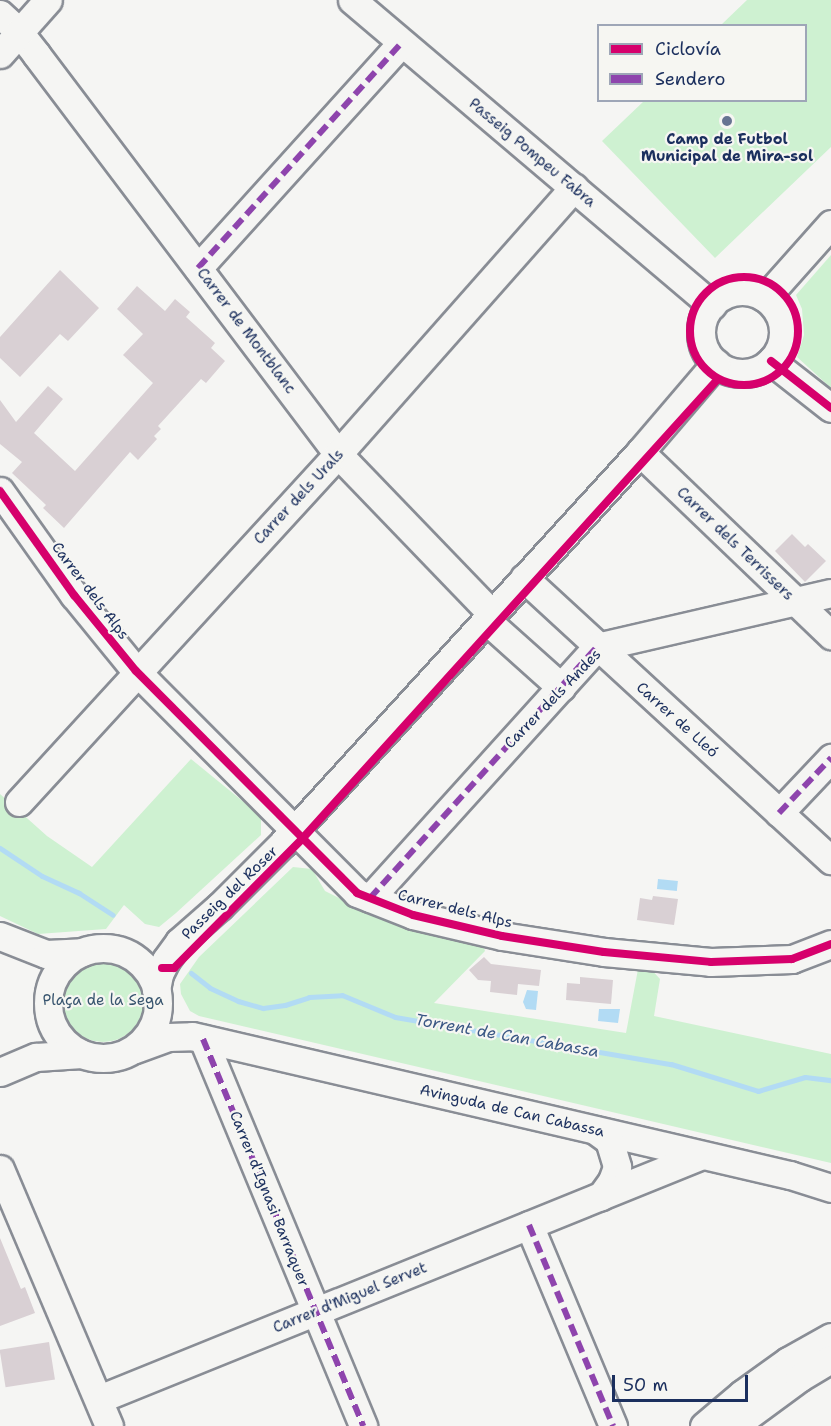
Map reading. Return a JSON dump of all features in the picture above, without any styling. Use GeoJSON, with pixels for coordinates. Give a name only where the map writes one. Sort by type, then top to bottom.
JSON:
{"type":"FeatureCollection","features":[{"type":"Feature","properties":{"kind":"street"},"geometry":{"type":"LineString","coordinates":[[0,54],[10,23],[48,0]]}},
{"type":"Feature","properties":{"kind":"street","name":"Passeig Pompeu Fabra"},"geometry":{"type":"LineString","coordinates":[[352,0],[711,305]]}},
{"type":"Feature","properties":{"kind":"street","name":"Carrer de Montblanc"},"geometry":{"type":"LineString","coordinates":[[10,23],[338,454],[489,617],[561,687]]}},
{"type":"Feature","properties":{"kind":"street"},"geometry":{"type":"LineString","coordinates":[[198,268],[401,43]]}},
{"type":"Feature","properties":{"kind":"street","name":"Carrer dels Urals"},"geometry":{"type":"LineString","coordinates":[[19,802],[136,671],[338,454],[574,188]]}},
{"type":"Feature","properties":{"kind":"street"},"geometry":{"type":"LineString","coordinates":[[765,298],[831,224]]}},
{"type":"Feature","properties":{"kind":"street"},"geometry":{"type":"LineString","coordinates":[[731,292],[755,293],[765,298],[774,306],[783,328],[783,340],[771,361],[762,368],[738,373],[716,363],[708,355],[701,335],[705,314],[711,305],[731,292]]}},
{"type":"Feature","properties":{"kind":"street"},"geometry":{"type":"LineString","coordinates":[[771,361],[831,408]]}},
{"type":"Feature","properties":{"kind":"street","name":"Passeig del Roser"},"geometry":{"type":"LineString","coordinates":[[157,996],[159,974],[179,942],[220,906],[294,830],[640,452],[716,363]]}},
{"type":"Feature","properties":{"kind":"street","name":"Carrer dels Terrissers"},"geometry":{"type":"LineString","coordinates":[[640,452],[831,635]]}},
{"type":"Feature","properties":{"kind":"street","name":"Carrer dels Alps"},"geometry":{"type":"LineString","coordinates":[[0,491],[74,595],[136,671],[357,893],[412,915],[502,936],[604,952],[711,962],[792,959],[831,944]]}},
{"type":"Feature","properties":{"kind":"street","name":"Carrer de Lleó"},"geometry":{"type":"LineString","coordinates":[[524,578],[831,860]]}},
{"type":"Feature","properties":{"kind":"street","name":"Carrer dels Andes"},"geometry":{"type":"LineString","coordinates":[[370,898],[597,647],[831,593]]}},
{"type":"Feature","properties":{"kind":"street"},"geometry":{"type":"LineString","coordinates":[[779,813],[831,758]]}},
{"type":"Feature","properties":{"kind":"street"},"geometry":{"type":"LineString","coordinates":[[0,936],[27,949],[46,954],[68,955],[107,948],[132,957],[147,970],[157,996],[152,1029],[135,1049],[121,1056],[102,1059],[71,1049],[60,1038],[50,1015],[36,966],[27,949]]}},
{"type":"Feature","properties":{"kind":"street","name":"Passeig del Roser"},"geometry":{"type":"LineString","coordinates":[[132,957],[152,954],[179,942]]}},
{"type":"Feature","properties":{"kind":"street"},"geometry":{"type":"LineString","coordinates":[[36,1057],[44,1046],[50,1015],[52,980],[62,966],[76,954],[87,951]]}},
{"type":"Feature","properties":{"kind":"street","name":"Avinguda de Can Cabassa"},"geometry":{"type":"LineString","coordinates":[[157,996],[178,1028],[197,1038]]}},
{"type":"Feature","properties":{"kind":"street","name":"Avinguda de Can Cabassa"},"geometry":{"type":"LineString","coordinates":[[135,1049],[168,1037],[197,1038],[790,1175],[831,1188]]}},
{"type":"Feature","properties":{"kind":"street","name":"Carrer d'Ignasi Barraquer"},"geometry":{"type":"LineString","coordinates":[[197,1038],[363,1426]]}},
{"type":"Feature","properties":{"kind":"street"},"geometry":{"type":"LineString","coordinates":[[0,1072],[36,1057],[82,1054]]}},
{"type":"Feature","properties":{"kind":"street"},"geometry":{"type":"LineString","coordinates":[[595,1130],[609,1140],[617,1167],[612,1181],[601,1196]]}},
{"type":"Feature","properties":{"kind":"street","name":"Carrer d'Miguel Servet"},"geometry":{"type":"LineString","coordinates":[[99,1400],[702,1155]]}},
{"type":"Feature","properties":{"kind":"street"},"geometry":{"type":"LineString","coordinates":[[0,1169],[110,1426]]}},
{"type":"Feature","properties":{"kind":"street"},"geometry":{"type":"LineString","coordinates":[[529,1225],[613,1426]]}},
{"type":"Feature","properties":{"kind":"street"},"geometry":{"type":"LineString","coordinates":[[704,1426],[742,1394],[788,1361],[831,1337]]}},
{"type":"Feature","properties":{"kind":"street"},"geometry":{"type":"LineString","coordinates":[[734,1426],[799,1378],[831,1359]]}},
{"type":"Feature","properties":{"kind":"green space","name":"Camp de Futbol Municipal de Mira-sol"},"geometry":{"type":"Polygon","coordinates":[[[747,0],[831,0],[831,147],[715,258],[602,141],[643,102],[807,102],[807,24],[722,24],[747,0]]]}},
{"type":"Feature","properties":{"kind":"green space"},"geometry":{"type":"Polygon","coordinates":[[[831,255],[831,388],[797,357],[804,335],[802,309],[796,295],[831,255]]]}},
{"type":"Feature","properties":{"kind":"green space"},"geometry":{"type":"Polygon","coordinates":[[[191,759],[261,816],[261,835],[159,927],[145,924],[124,905],[106,929],[38,934],[0,916],[0,794],[47,836],[92,867],[191,759]]]}},
{"type":"Feature","properties":{"kind":"green space"},"geometry":{"type":"Polygon","coordinates":[[[293,867],[312,869],[325,891],[367,910],[482,942],[485,951],[434,1003],[626,1033],[639,964],[649,967],[660,979],[654,1016],[831,1054],[831,1163],[199,1016],[190,1011],[181,994],[180,984],[199,957],[293,867]]]}},
{"type":"Feature","properties":{"kind":"green space","name":"Plaça de la Sega"},"geometry":{"type":"Polygon","coordinates":[[[103,960],[119,963],[132,972],[141,985],[144,1001],[141,1017],[132,1030],[119,1039],[103,1042],[87,1039],[74,1030],[65,1017],[62,1001],[65,985],[74,972],[87,963],[103,960]]]}},
{"type":"Feature","properties":{"kind":"water"},"geometry":{"type":"Polygon","coordinates":[[[658,879],[678,881],[677,891],[657,889],[658,879]]]}},
{"type":"Feature","properties":{"kind":"water"},"geometry":{"type":"Polygon","coordinates":[[[527,990],[538,991],[536,1010],[526,1009],[523,1002],[527,990]]]}},
{"type":"Feature","properties":{"kind":"water"},"geometry":{"type":"Polygon","coordinates":[[[599,1009],[620,1009],[618,1023],[598,1021],[599,1009]]]}},
{"type":"Feature","properties":{"kind":"building"},"geometry":{"type":"Polygon","coordinates":[[[60,270],[99,308],[68,341],[60,334],[20,377],[0,358],[0,337],[60,270]]]}},
{"type":"Feature","properties":{"kind":"building"},"geometry":{"type":"Polygon","coordinates":[[[137,286],[165,311],[175,299],[190,312],[186,317],[215,343],[211,348],[225,361],[206,383],[201,379],[158,426],[161,429],[154,436],[157,439],[138,460],[130,452],[64,528],[43,508],[46,505],[12,473],[22,462],[0,444],[0,400],[16,422],[48,386],[63,399],[34,433],[75,471],[153,383],[123,355],[143,334],[117,309],[137,286]]]}},
{"type":"Feature","properties":{"kind":"building"},"geometry":{"type":"Polygon","coordinates":[[[792,534],[805,547],[808,544],[826,561],[805,582],[775,551],[792,534]]]}},
{"type":"Feature","properties":{"kind":"building"},"geometry":{"type":"Polygon","coordinates":[[[653,896],[678,899],[674,925],[637,920],[640,898],[652,900],[653,896]]]}},
{"type":"Feature","properties":{"kind":"building"},"geometry":{"type":"Polygon","coordinates":[[[484,957],[491,964],[541,970],[539,986],[518,984],[517,995],[490,992],[491,981],[478,980],[469,970],[484,957]]]}},
{"type":"Feature","properties":{"kind":"building"},"geometry":{"type":"Polygon","coordinates":[[[580,977],[613,980],[611,1004],[566,1000],[567,983],[580,984],[580,977]]]}},
{"type":"Feature","properties":{"kind":"building"},"geometry":{"type":"Polygon","coordinates":[[[0,1238],[21,1289],[25,1287],[35,1313],[0,1326],[0,1238]]]}},
{"type":"Feature","properties":{"kind":"building"},"geometry":{"type":"Polygon","coordinates":[[[49,1342],[55,1380],[6,1387],[0,1350],[49,1342]]]}},
{"type":"Feature","properties":{"kind":"waterway","name":"Torrent de Can Cabassa"},"geometry":{"type":"LineString","coordinates":[[0,848],[42,876],[79,893],[113,915]]}},
{"type":"Feature","properties":{"kind":"waterway","name":"Torrent de Can Cabassa"},"geometry":{"type":"LineString","coordinates":[[191,973],[210,988],[238,1001],[263,1008],[285,1005],[309,997],[342,995],[395,1017],[671,1064],[758,1091],[805,1077],[831,1080]]}},
{"type":"Feature","properties":{"kind":"marked path"},"geometry":{"type":"LineString","coordinates":[[198,268],[401,43]]}},
{"type":"Feature","properties":{"kind":"marked path"},"geometry":{"type":"LineString","coordinates":[[370,898],[597,647]]}},
{"type":"Feature","properties":{"kind":"marked path"},"geometry":{"type":"LineString","coordinates":[[779,813],[831,758]]}},
{"type":"Feature","properties":{"kind":"marked path"},"geometry":{"type":"LineString","coordinates":[[203,1039],[363,1426]]}},
{"type":"Feature","properties":{"kind":"marked path"},"geometry":{"type":"LineString","coordinates":[[529,1225],[613,1426]]}},
{"type":"Feature","properties":{"kind":"cycle path"},"geometry":{"type":"LineString","coordinates":[[744,277],[765,281],[782,293],[794,310],[798,331],[794,352],[782,369],[765,381],[744,385],[723,381],[706,369],[694,352],[690,331],[694,310],[706,293],[723,281],[744,277]]}},
{"type":"Feature","properties":{"kind":"cycle path"},"geometry":{"type":"LineString","coordinates":[[771,361],[831,408]]}},
{"type":"Feature","properties":{"kind":"cycle path"},"geometry":{"type":"LineString","coordinates":[[162,968],[174,968],[302,839],[718,379]]}},
{"type":"Feature","properties":{"kind":"cycle path"},"geometry":{"type":"LineString","coordinates":[[0,491],[74,595],[136,671],[357,893],[413,915],[502,936],[604,952],[711,962],[792,959],[831,944]]}},
{"type":"Feature","properties":{"kind":"place","name":"Camp de Futbol Municipal de Mira-sol"},"geometry":{"type":"Point","coordinates":[727,121]}}]}
